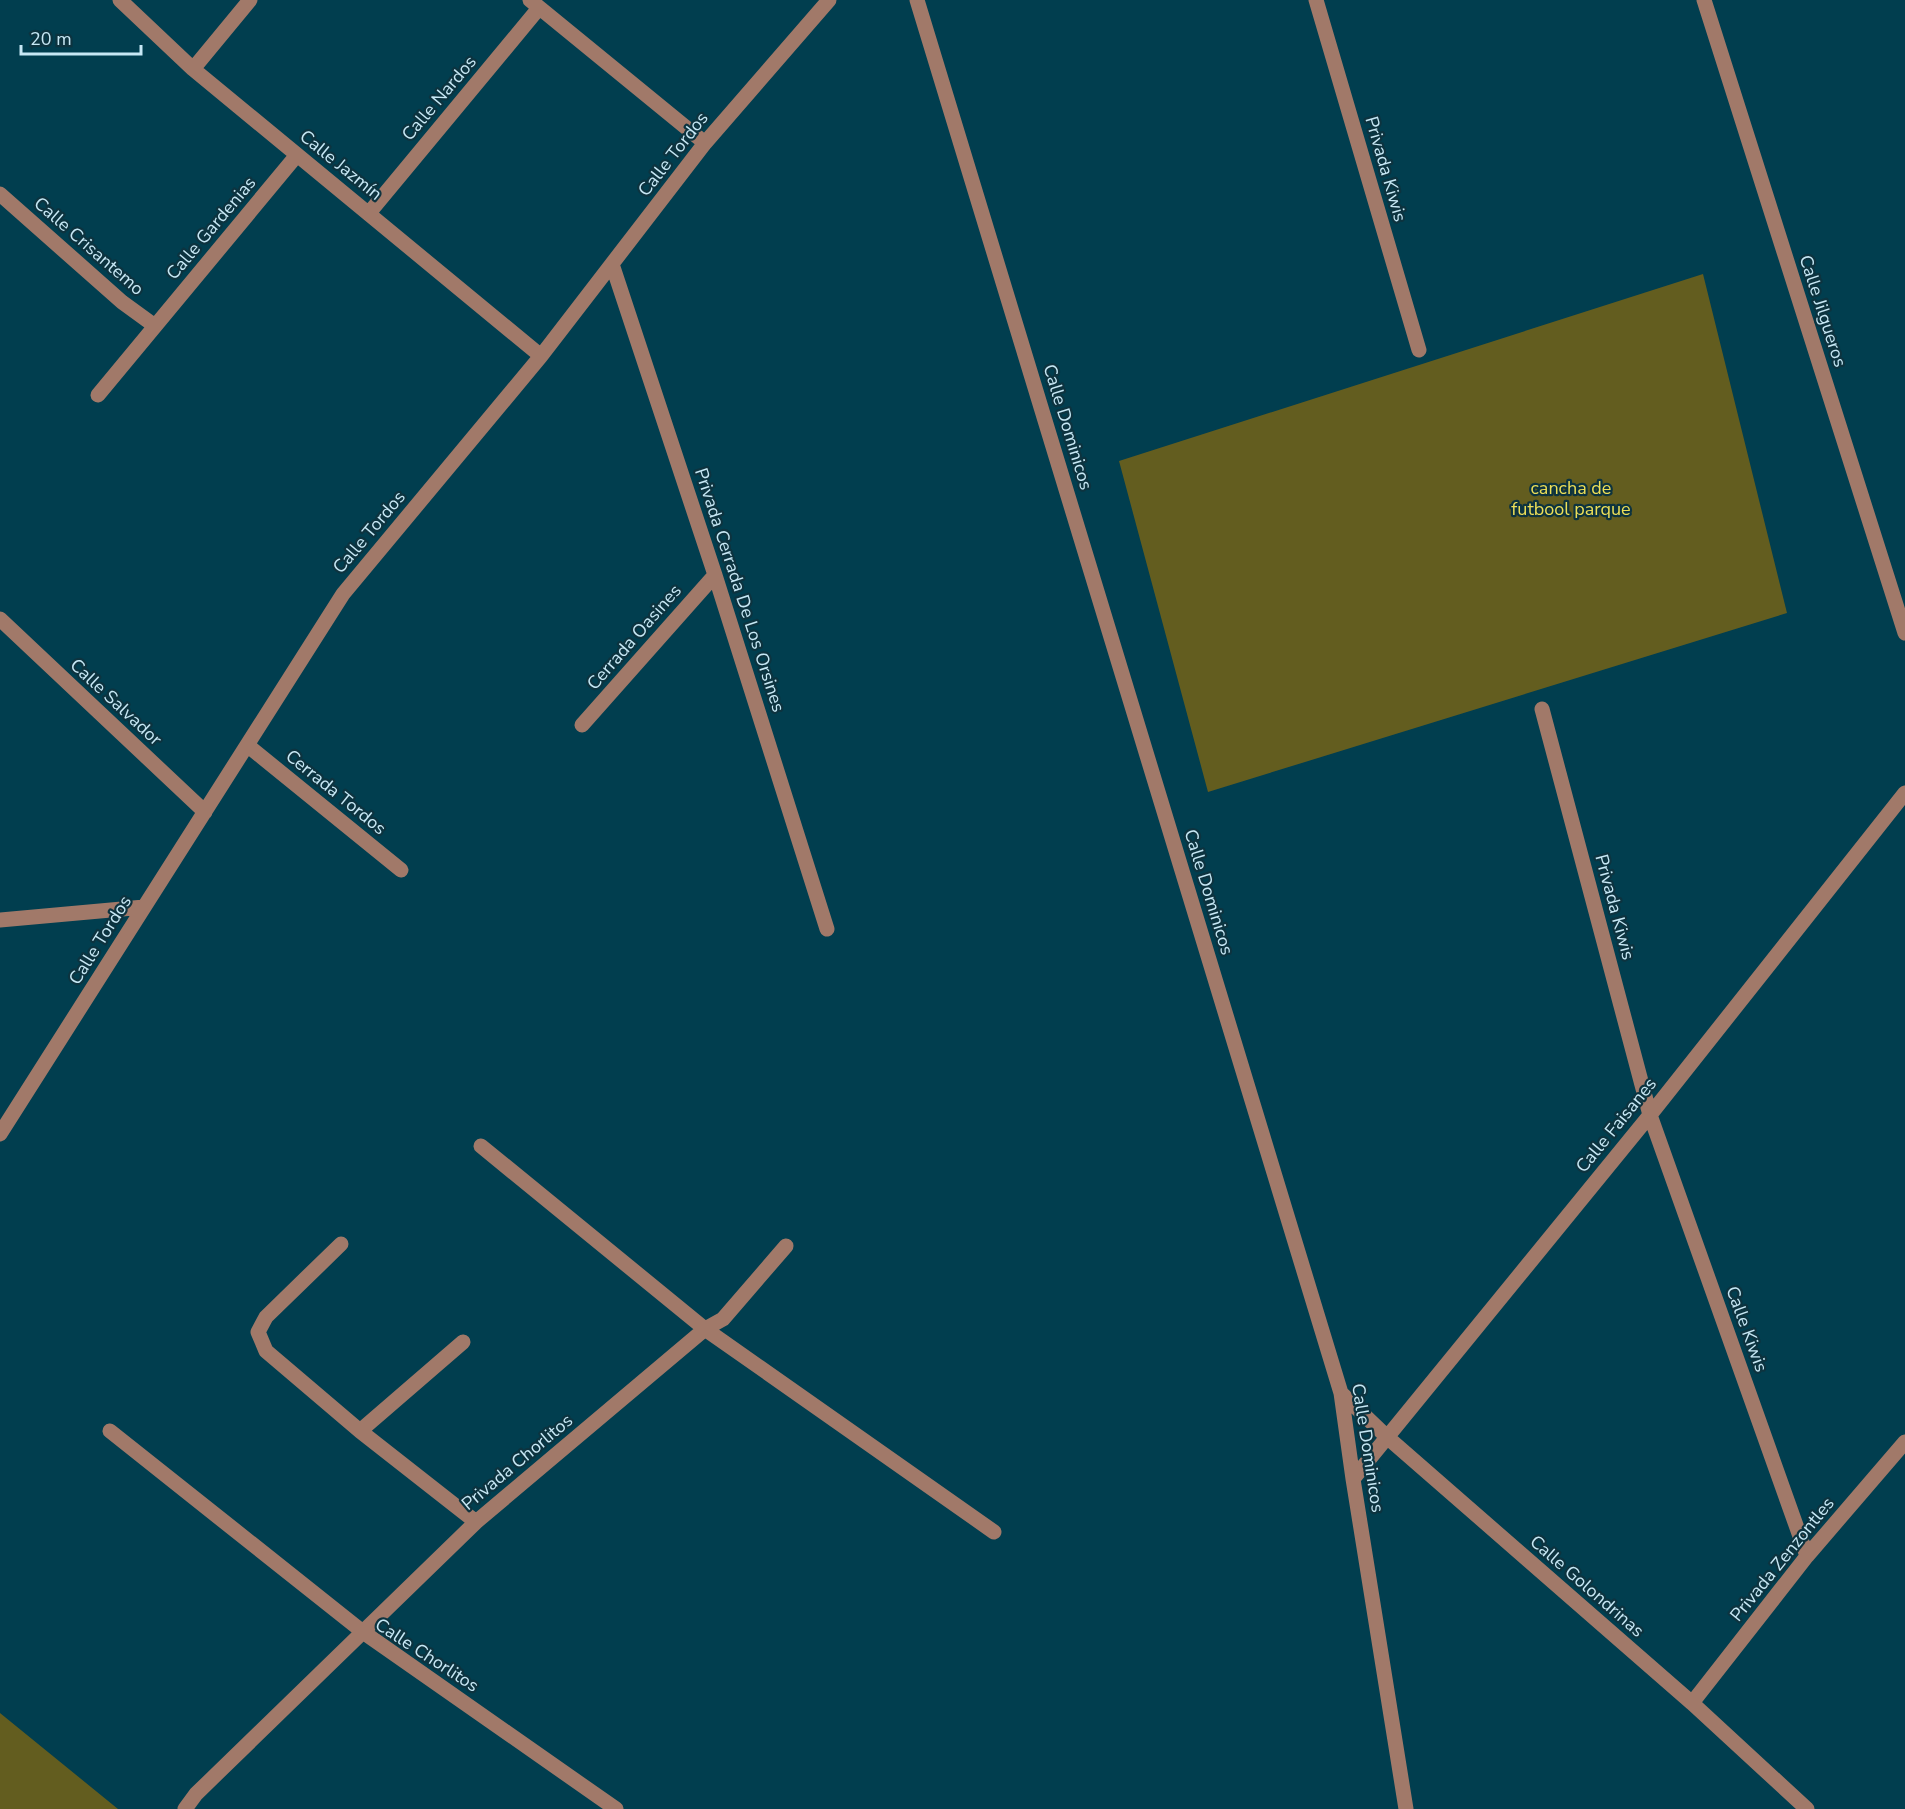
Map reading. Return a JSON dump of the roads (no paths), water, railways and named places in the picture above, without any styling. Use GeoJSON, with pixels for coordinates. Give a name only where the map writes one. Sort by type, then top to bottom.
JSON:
{"type":"FeatureCollection","features":[{"type":"Feature","properties":{"kind":"street","name":"Calle Jazmín"},"geometry":{"type":"LineString","coordinates":[[120,0],[194,69],[541,356]]}},
{"type":"Feature","properties":{"kind":"street"},"geometry":{"type":"LineString","coordinates":[[194,69],[250,0]]}},
{"type":"Feature","properties":{"kind":"street","name":"Calle Tordos"},"geometry":{"type":"LineString","coordinates":[[0,1134],[343,594],[541,356],[705,142],[829,0]]}},
{"type":"Feature","properties":{"kind":"street","name":"Calle Dominicos"},"geometry":{"type":"LineString","coordinates":[[917,0],[1341,1393],[1406,1809]]}},
{"type":"Feature","properties":{"kind":"street","name":"Privada Kiwis"},"geometry":{"type":"LineString","coordinates":[[1316,0],[1419,350]]}},
{"type":"Feature","properties":{"kind":"street","name":"Calle Jilgueros"},"geometry":{"type":"LineString","coordinates":[[1704,0],[1905,633]]}},
{"type":"Feature","properties":{"kind":"street"},"geometry":{"type":"LineString","coordinates":[[535,4],[705,142]]}},
{"type":"Feature","properties":{"kind":"street","name":"Calle Nardos"},"geometry":{"type":"LineString","coordinates":[[369,213],[535,4]]}},
{"type":"Feature","properties":{"kind":"street","name":"Calle Gardenias"},"geometry":{"type":"LineString","coordinates":[[98,395],[297,155]]}},
{"type":"Feature","properties":{"kind":"street","name":"Calle Crisantemo"},"geometry":{"type":"LineString","coordinates":[[0,195],[122,302],[155,326]]}},
{"type":"Feature","properties":{"kind":"street","name":"Privada Cerrada De Los Orsines"},"geometry":{"type":"LineString","coordinates":[[612,264],[715,575],[827,929]]}},
{"type":"Feature","properties":{"kind":"street","name":"Cerrada Oasines"},"geometry":{"type":"LineString","coordinates":[[582,725],[715,575]]}},
{"type":"Feature","properties":{"kind":"street","name":"Calle Salvador"},"geometry":{"type":"LineString","coordinates":[[0,620],[205,812]]}},
{"type":"Feature","properties":{"kind":"street","name":"Privada Kiwis"},"geometry":{"type":"LineString","coordinates":[[1542,709],[1650,1115]]}},
{"type":"Feature","properties":{"kind":"street","name":"Cerrada Tordos"},"geometry":{"type":"LineString","coordinates":[[246,745],[402,870]]}},
{"type":"Feature","properties":{"kind":"street","name":"Calle Faisanes"},"geometry":{"type":"LineString","coordinates":[[1353,1479],[1650,1115],[1905,793]]}},
{"type":"Feature","properties":{"kind":"street"},"geometry":{"type":"LineString","coordinates":[[0,920],[144,907]]}},
{"type":"Feature","properties":{"kind":"street","name":"Calle Kiwis"},"geometry":{"type":"LineString","coordinates":[[1650,1115],[1807,1556]]}},
{"type":"Feature","properties":{"kind":"street"},"geometry":{"type":"LineString","coordinates":[[481,1146],[705,1329],[994,1532]]}},
{"type":"Feature","properties":{"kind":"street"},"geometry":{"type":"LineString","coordinates":[[340,1244],[266,1317],[258,1332],[266,1351],[360,1431],[476,1522]]}},
{"type":"Feature","properties":{"kind":"street","name":"Privada Chorlitos"},"geometry":{"type":"LineString","coordinates":[[363,1632],[476,1522],[705,1329],[723,1319],[786,1246]]}},
{"type":"Feature","properties":{"kind":"street"},"geometry":{"type":"LineString","coordinates":[[360,1431],[463,1342]]}},
{"type":"Feature","properties":{"kind":"street","name":"Calle Golondrinas"},"geometry":{"type":"LineString","coordinates":[[1341,1393],[1387,1437],[1692,1703],[1806,1809]]}},
{"type":"Feature","properties":{"kind":"street"},"geometry":{"type":"LineString","coordinates":[[110,1431],[363,1632]]}},
{"type":"Feature","properties":{"kind":"street","name":"Privada Zenzontles"},"geometry":{"type":"LineString","coordinates":[[1692,1703],[1807,1556],[1905,1442]]}},
{"type":"Feature","properties":{"kind":"street","name":"Calle Chorlitos"},"geometry":{"type":"LineString","coordinates":[[185,1809],[196,1794],[363,1632],[616,1809]]}},
{"type":"Feature","properties":{"kind":"park label","name":"cancha de futbool parque"},"geometry":{"type":"Point","coordinates":[1571,498]}}]}
